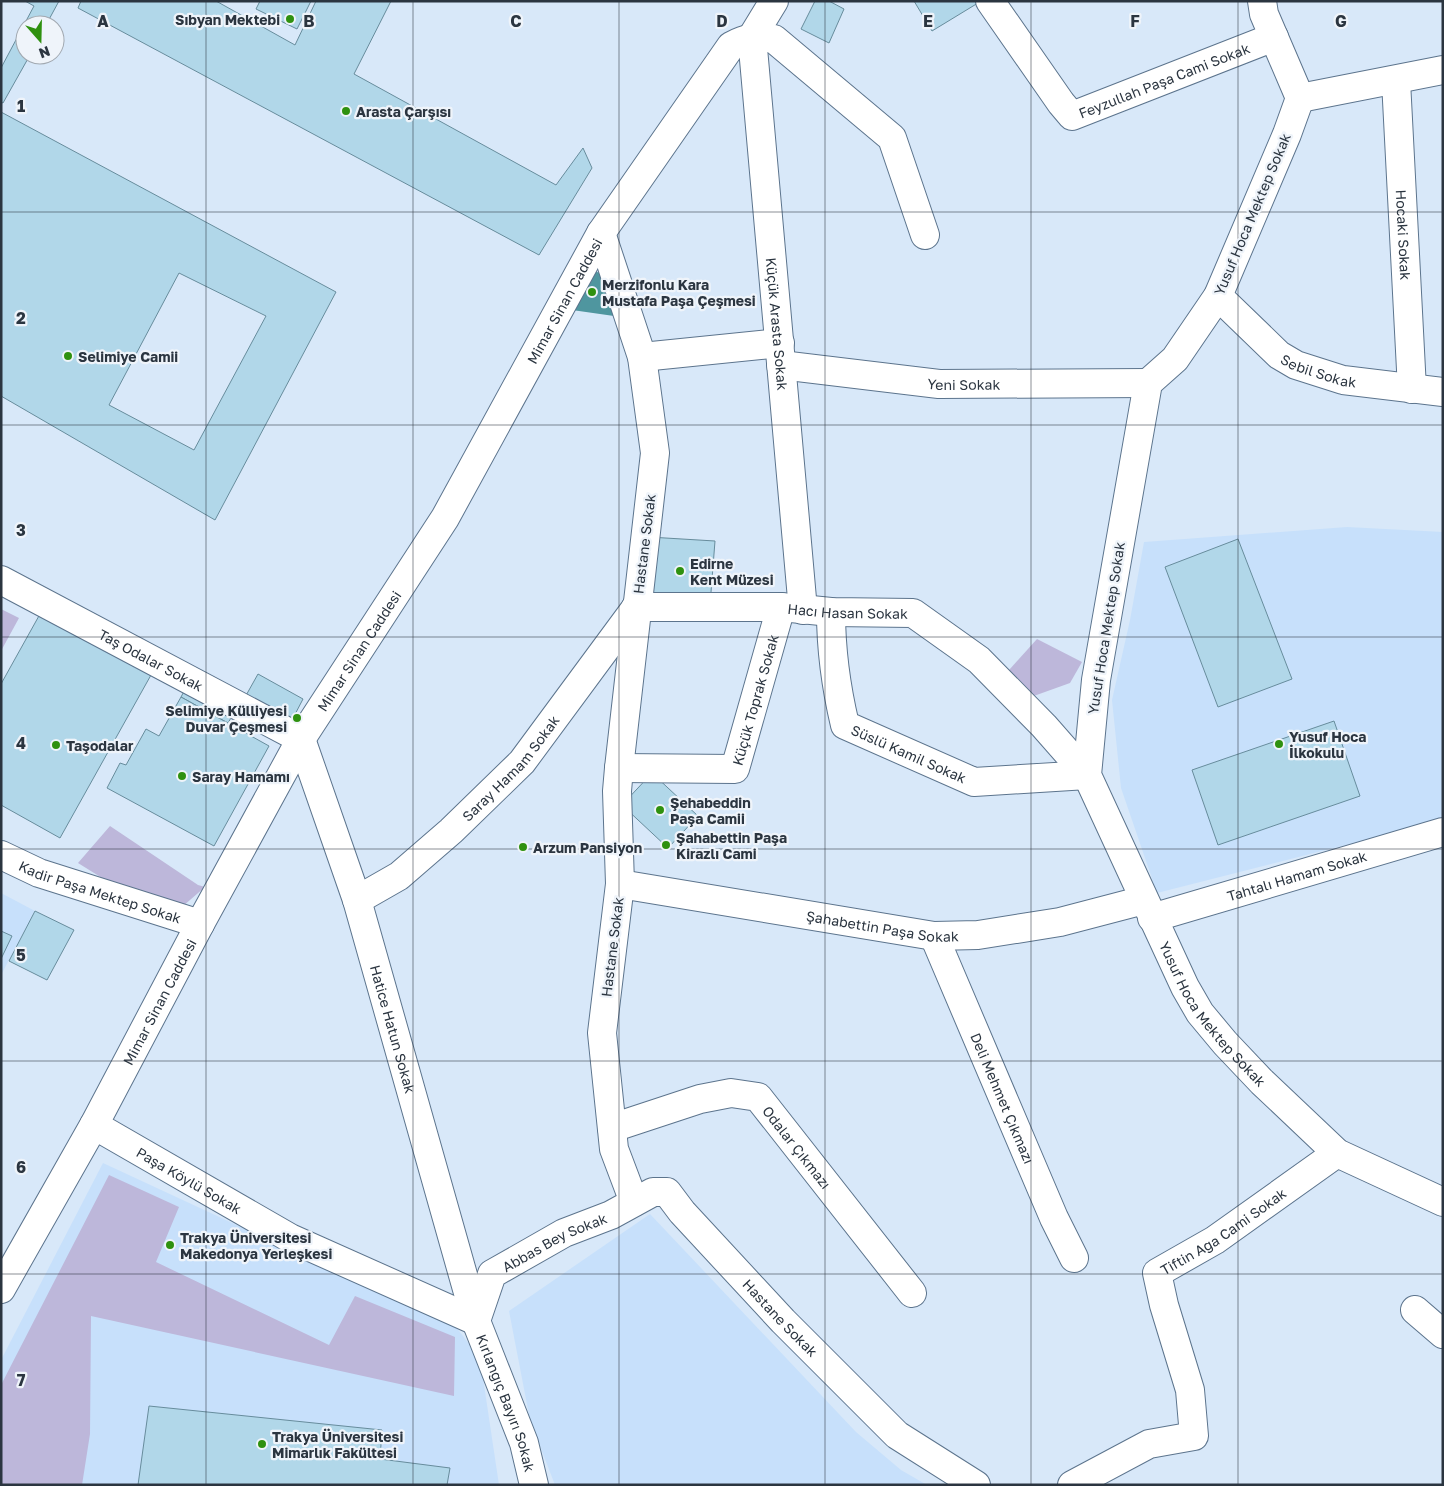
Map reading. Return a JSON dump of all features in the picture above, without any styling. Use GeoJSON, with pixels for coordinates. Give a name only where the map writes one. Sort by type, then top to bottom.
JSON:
{"type":"FeatureCollection","features":[{"type":"Feature","properties":{"kind":"street"},"geometry":{"type":"LineString","coordinates":[[752,37],[774,1]]}},
{"type":"Feature","properties":{"kind":"street","name":"Feyzullah Paşa Cami Sokak"},"geometry":{"type":"LineString","coordinates":[[990,1],[1072,116],[1274,37]]}},
{"type":"Feature","properties":{"kind":"street"},"geometry":{"type":"LineString","coordinates":[[1262,1],[1264,14],[1300,98],[1396,81],[1443,70]]}},
{"type":"Feature","properties":{"kind":"street"},"geometry":{"type":"LineString","coordinates":[[752,37],[774,39],[892,138],[925,235]]}},
{"type":"Feature","properties":{"kind":"street","name":"Mimar Sinan Caddesi"},"geometry":{"type":"LineString","coordinates":[[5,1275],[94,1125],[200,924],[301,739],[446,518],[601,233],[731,46],[752,37]]}},
{"type":"Feature","properties":{"kind":"street","name":"Küçük Arasta Sokak"},"geometry":{"type":"LineString","coordinates":[[752,37],[780,354],[792,608]]}},
{"type":"Feature","properties":{"kind":"street","name":"Hocaki Sokak"},"geometry":{"type":"LineString","coordinates":[[1396,81],[1412,389]]}},
{"type":"Feature","properties":{"kind":"street","name":"Yusuf Hoca Mektep Sokak"},"geometry":{"type":"LineString","coordinates":[[1300,98],[1287,134],[1218,296],[1176,359],[1148,383],[1096,680],[1087,774],[1185,987],[1200,1013],[1224,1043],[1337,1153],[1443,1202]]}},
{"type":"Feature","properties":{"kind":"street","name":"Hastane Sokak"},"geometry":{"type":"LineString","coordinates":[[601,233],[642,357],[655,453],[619,768],[617,792],[620,884],[602,1032],[614,1149],[634,1202],[653,1192],[668,1192],[682,1212],[783,1321],[897,1435],[976,1485]]}},
{"type":"Feature","properties":{"kind":"street","name":"Sebil Sokak"},"geometry":{"type":"LineString","coordinates":[[1218,296],[1279,354],[1296,365],[1343,380],[1443,392]]}},
{"type":"Feature","properties":{"kind":"street","name":"Yeni Sokak"},"geometry":{"type":"LineString","coordinates":[[642,357],[780,354],[938,384],[1148,383]]}},
{"type":"Feature","properties":{"kind":"street","name":"Taş Odalar Sokak"},"geometry":{"type":"LineString","coordinates":[[1,580],[301,739]]}},
{"type":"Feature","properties":{"kind":"street","name":"Hacı Hasan Sokak"},"geometry":{"type":"LineString","coordinates":[[636,608],[792,608],[831,612],[913,613],[979,660],[1044,726],[1087,774]]}},
{"type":"Feature","properties":{"kind":"street","name":"Saray Hamam Sokak"},"geometry":{"type":"LineString","coordinates":[[357,900],[399,876],[451,831],[522,762],[636,608]]}},
{"type":"Feature","properties":{"kind":"street","name":"Küçük Toprak Sokak"},"geometry":{"type":"LineString","coordinates":[[619,768],[734,769],[792,608]]}},
{"type":"Feature","properties":{"kind":"street","name":"Süslü Kamil Sokak"},"geometry":{"type":"LineString","coordinates":[[831,612],[831,634],[837,690],[845,725],[974,782],[1087,774]]}},
{"type":"Feature","properties":{"kind":"street","name":"Hatice Hatun Sokak"},"geometry":{"type":"LineString","coordinates":[[301,739],[357,900],[476,1320]]}},
{"type":"Feature","properties":{"kind":"street","name":"Tahtalı Hamam Sokak"},"geometry":{"type":"LineString","coordinates":[[1148,909],[1443,832]]}},
{"type":"Feature","properties":{"kind":"street","name":"Kadir Paşa Mektep Sokak"},"geometry":{"type":"LineString","coordinates":[[1,855],[39,873],[200,924]]}},
{"type":"Feature","properties":{"kind":"street","name":"Şahabettin Paşa Sokak"},"geometry":{"type":"LineString","coordinates":[[620,884],[934,936],[978,935],[1148,909]]}},
{"type":"Feature","properties":{"kind":"street","name":"Deli Mehmet Çıkmazı"},"geometry":{"type":"LineString","coordinates":[[934,936],[1054,1218],[1074,1258]]}},
{"type":"Feature","properties":{"kind":"street","name":"Odalar Çıkmazı"},"geometry":{"type":"LineString","coordinates":[[612,1128],[700,1099],[731,1093],[758,1096],[912,1293]]}},
{"type":"Feature","properties":{"kind":"street","name":"Paşa Köylü Sokak"},"geometry":{"type":"LineString","coordinates":[[94,1125],[290,1238],[476,1320]]}},
{"type":"Feature","properties":{"kind":"street","name":"Tiftin Ağa Cami Sokak"},"geometry":{"type":"LineString","coordinates":[[1072,1485],[1150,1444],[1194,1436],[1190,1390],[1164,1304],[1157,1273],[1215,1240],[1337,1153]]}},
{"type":"Feature","properties":{"kind":"street","name":"Abbas Bey Sokak"},"geometry":{"type":"LineString","coordinates":[[476,1320],[492,1274],[564,1233],[611,1215],[634,1202]]}},
{"type":"Feature","properties":{"kind":"street"},"geometry":{"type":"LineString","coordinates":[[1415,1310],[1443,1334]]}},
{"type":"Feature","properties":{"kind":"street","name":"Kırlangıç Bayırı Sokak"},"geometry":{"type":"LineString","coordinates":[[476,1320],[524,1443],[534,1485]]}},
{"type":"Feature","properties":{"kind":"shaded area","name":"Merzifonlu Kara Mustafa Paşa Çeşmesi"},"geometry":{"type":"Polygon","coordinates":[[[585,270],[608,274],[614,316],[565,309],[585,270]]]}},
{"type":"Feature","properties":{"kind":"shaded area","name":"Yusuf Hoca İlkokulu"},"geometry":{"type":"Polygon","coordinates":[[[1347,527],[1443,532],[1443,820],[1157,893],[1121,788],[1112,700],[1130,620],[1144,542],[1347,527]]]}},
{"type":"Feature","properties":{"kind":"shaded area"},"geometry":{"type":"Polygon","coordinates":[[[1,609],[19,618],[1,651],[1,609]]]}},
{"type":"Feature","properties":{"kind":"shaded area"},"geometry":{"type":"Polygon","coordinates":[[[1037,639],[1082,662],[1070,683],[1031,697],[1001,679],[1037,639]]]}},
{"type":"Feature","properties":{"kind":"shaded area"},"geometry":{"type":"Polygon","coordinates":[[[110,826],[198,885],[205,887],[168,919],[78,863],[110,826]]]}},
{"type":"Feature","properties":{"kind":"shaded area"},"geometry":{"type":"Polygon","coordinates":[[[1,893],[35,911],[1,975],[1,893]]]}},
{"type":"Feature","properties":{"kind":"shaded area","name":"Trakya Üniversitesi Makedonya Yerleşkesi"},"geometry":{"type":"Polygon","coordinates":[[[103,1163],[456,1327],[480,1358],[499,1485],[1,1485],[1,1360],[103,1163]]]}},
{"type":"Feature","properties":{"kind":"shaded area"},"geometry":{"type":"Polygon","coordinates":[[[109,1175],[179,1207],[156,1262],[329,1345],[355,1296],[455,1337],[454,1396],[91,1316],[90,1434],[82,1485],[1,1485],[1,1385],[109,1175]]]}},
{"type":"Feature","properties":{"kind":"shaded area"},"geometry":{"type":"Polygon","coordinates":[[[650,1214],[856,1432],[901,1470],[927,1485],[555,1485],[530,1420],[509,1311],[650,1214]]]}},
{"type":"Feature","properties":{"kind":"building"},"geometry":{"type":"Polygon","coordinates":[[[25,1],[59,1],[51,15],[29,15],[34,6],[25,1]]]}},
{"type":"Feature","properties":{"kind":"building","name":"Arasta Çarşısı"},"geometry":{"type":"Polygon","coordinates":[[[81,1],[216,1],[295,45],[316,1],[391,1],[354,74],[556,185],[583,148],[592,168],[539,255],[78,8],[81,1]]]}},
{"type":"Feature","properties":{"kind":"building","name":"Sıbyan Mektebi"},"geometry":{"type":"Polygon","coordinates":[[[260,1],[311,1],[297,29],[256,9],[260,1]]]}},
{"type":"Feature","properties":{"kind":"building"},"geometry":{"type":"Polygon","coordinates":[[[815,1],[829,1],[844,9],[829,43],[801,29],[815,1]]]}},
{"type":"Feature","properties":{"kind":"building"},"geometry":{"type":"Polygon","coordinates":[[[914,1],[977,1],[978,3],[932,31],[914,1]]]}},
{"type":"Feature","properties":{"kind":"building"},"geometry":{"type":"Polygon","coordinates":[[[15,42],[15,65],[24,65],[3,103],[1,102],[1,68],[15,42]]]}},
{"type":"Feature","properties":{"kind":"building","name":"Selimiye Camii"},"geometry":{"type":"Polygon","coordinates":[[[1,112],[336,292],[215,520],[1,396],[1,112]],[[179,273],[109,405],[194,450],[266,316],[179,273]]]}},
{"type":"Feature","properties":{"kind":"building","name":"Edirne Kent Müzesi"},"geometry":{"type":"Polygon","coordinates":[[[649,537],[715,541],[710,605],[644,600],[649,537]]]}},
{"type":"Feature","properties":{"kind":"building"},"geometry":{"type":"Polygon","coordinates":[[[1238,539],[1292,679],[1218,707],[1165,567],[1238,539]]]}},
{"type":"Feature","properties":{"kind":"building","name":"Taşodalar"},"geometry":{"type":"Polygon","coordinates":[[[40,614],[151,675],[60,838],[1,805],[1,684],[40,614]]]}},
{"type":"Feature","properties":{"kind":"building"},"geometry":{"type":"Polygon","coordinates":[[[258,674],[303,699],[291,722],[244,699],[258,674]]]}},
{"type":"Feature","properties":{"kind":"building"},"geometry":{"type":"Polygon","coordinates":[[[190,680],[238,706],[228,723],[181,697],[190,680]]]}},
{"type":"Feature","properties":{"kind":"building","name":"Saray Hamamı"},"geometry":{"type":"Polygon","coordinates":[[[181,697],[269,746],[214,846],[107,788],[120,763],[126,765],[146,729],[159,736],[181,697]]]}},
{"type":"Feature","properties":{"kind":"building"},"geometry":{"type":"Polygon","coordinates":[[[1334,721],[1360,796],[1218,845],[1192,770],[1334,721]]]}},
{"type":"Feature","properties":{"kind":"building","name":"Şehabeddin Paşa Camii"},"geometry":{"type":"Polygon","coordinates":[[[652,773],[698,816],[668,848],[622,805],[652,773]]]}},
{"type":"Feature","properties":{"kind":"building"},"geometry":{"type":"Polygon","coordinates":[[[35,911],[74,930],[47,980],[9,961],[35,911]]]}},
{"type":"Feature","properties":{"kind":"building"},"geometry":{"type":"Polygon","coordinates":[[[1,931],[12,936],[1,959],[1,931]]]}},
{"type":"Feature","properties":{"kind":"building","name":"Trakya Üniversitesi Mimarlık Fakültesi"},"geometry":{"type":"Polygon","coordinates":[[[149,1406],[382,1430],[380,1459],[450,1468],[447,1485],[138,1485],[149,1406]]]}},
{"type":"Feature","properties":{"kind":"place","name":"Sıbyan Mektebi"},"geometry":{"type":"Point","coordinates":[290,19]}},
{"type":"Feature","properties":{"kind":"place","name":"Arasta Çarşısı"},"geometry":{"type":"Point","coordinates":[346,111]}},
{"type":"Feature","properties":{"kind":"place","name":"Merzifonlu Kara Mustafa Paşa Çeşmesi"},"geometry":{"type":"Point","coordinates":[592,292]}},
{"type":"Feature","properties":{"kind":"place","name":"Selimiye Camii"},"geometry":{"type":"Point","coordinates":[68,356]}},
{"type":"Feature","properties":{"kind":"place","name":"Edirne Kent Müzesi"},"geometry":{"type":"Point","coordinates":[680,571]}},
{"type":"Feature","properties":{"kind":"place","name":"Selimiye Külliyesi Duvar Çeşmesi"},"geometry":{"type":"Point","coordinates":[297,718]}},
{"type":"Feature","properties":{"kind":"place","name":"Yusuf Hoca İlkokulu"},"geometry":{"type":"Point","coordinates":[1279,744]}},
{"type":"Feature","properties":{"kind":"place","name":"Taşodalar"},"geometry":{"type":"Point","coordinates":[56,745]}},
{"type":"Feature","properties":{"kind":"place","name":"Saray Hamamı"},"geometry":{"type":"Point","coordinates":[182,776]}},
{"type":"Feature","properties":{"kind":"place","name":"Şehabeddin Paşa Camii"},"geometry":{"type":"Point","coordinates":[660,810]}},
{"type":"Feature","properties":{"kind":"place","name":"Şahabettin Paşa Kirazlı Cami"},"geometry":{"type":"Point","coordinates":[666,845]}},
{"type":"Feature","properties":{"kind":"place","name":"Arzum Pansiyon"},"geometry":{"type":"Point","coordinates":[523,847]}},
{"type":"Feature","properties":{"kind":"place","name":"Trakya Üniversitesi Makedonya Yerleşkesi"},"geometry":{"type":"Point","coordinates":[170,1245]}},
{"type":"Feature","properties":{"kind":"place","name":"Trakya Üniversitesi Mimarlık Fakültesi"},"geometry":{"type":"Point","coordinates":[262,1444]}}]}
